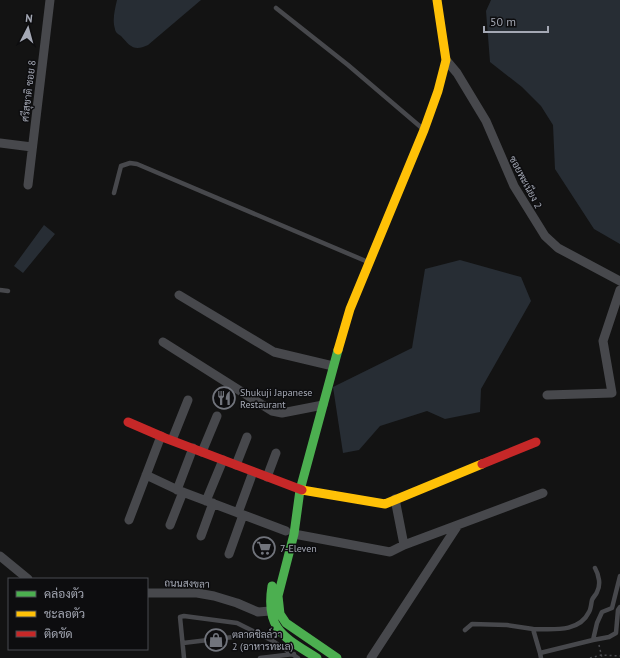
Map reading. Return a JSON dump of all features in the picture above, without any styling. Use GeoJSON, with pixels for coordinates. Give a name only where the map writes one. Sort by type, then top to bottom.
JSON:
{"type":"FeatureCollection","features":[{"type":"Feature","properties":{"kind":"street","name":"ศรีสุชาติ ซอย 8"},"geometry":{"type":"LineString","coordinates":[[28,185],[50,0]]}},
{"type":"Feature","properties":{"kind":"street"},"geometry":{"type":"LineString","coordinates":[[337,658],[286,623],[280,614],[278,596],[300,490],[333,366],[350,309],[424,130],[438,91],[446,60],[437,0]]}},
{"type":"Feature","properties":{"kind":"street","name":"ซอยพะเนียง 2"},"geometry":{"type":"LineString","coordinates":[[446,60],[457,73],[486,121],[514,186],[545,236],[558,248],[620,281]]}},
{"type":"Feature","properties":{"kind":"street"},"geometry":{"type":"LineString","coordinates":[[0,143],[32,147]]}},
{"type":"Feature","properties":{"kind":"street"},"geometry":{"type":"LineString","coordinates":[[546,394],[612,393],[603,341],[620,290]]}},
{"type":"Feature","properties":{"kind":"street"},"geometry":{"type":"LineString","coordinates":[[179,295],[274,352],[333,366]]}},
{"type":"Feature","properties":{"kind":"street"},"geometry":{"type":"LineString","coordinates":[[163,342],[272,411],[282,413],[323,405]]}},
{"type":"Feature","properties":{"kind":"street"},"geometry":{"type":"LineString","coordinates":[[172,440],[188,400]]}},
{"type":"Feature","properties":{"kind":"street"},"geometry":{"type":"LineString","coordinates":[[202,452],[217,416]]}},
{"type":"Feature","properties":{"kind":"street"},"geometry":{"type":"LineString","coordinates":[[128,422],[300,490],[385,504],[536,442]]}},
{"type":"Feature","properties":{"kind":"street"},"geometry":{"type":"LineString","coordinates":[[129,520],[161,436]]}},
{"type":"Feature","properties":{"kind":"street"},"geometry":{"type":"LineString","coordinates":[[236,465],[247,437]]}},
{"type":"Feature","properties":{"kind":"street"},"geometry":{"type":"LineString","coordinates":[[170,525],[193,448]]}},
{"type":"Feature","properties":{"kind":"street"},"geometry":{"type":"LineString","coordinates":[[267,477],[276,452]]}},
{"type":"Feature","properties":{"kind":"street"},"geometry":{"type":"LineString","coordinates":[[200,536],[222,460]]}},
{"type":"Feature","properties":{"kind":"street"},"geometry":{"type":"LineString","coordinates":[[229,554],[253,472]]}},
{"type":"Feature","properties":{"kind":"street"},"geometry":{"type":"LineString","coordinates":[[146,476],[180,491],[290,533],[390,552],[404,545],[543,493]]}},
{"type":"Feature","properties":{"kind":"street"},"geometry":{"type":"LineString","coordinates":[[395,499],[404,545]]}},
{"type":"Feature","properties":{"kind":"street"},"geometry":{"type":"LineString","coordinates":[[371,658],[458,525]]}},
{"type":"Feature","properties":{"kind":"street"},"geometry":{"type":"LineString","coordinates":[[290,533],[269,595],[271,617],[276,627],[284,636],[314,657]]}},
{"type":"Feature","properties":{"kind":"street"},"geometry":{"type":"LineString","coordinates":[[0,556],[27,578]]}},
{"type":"Feature","properties":{"kind":"street","name":"ถนนสงขลา"},"geometry":{"type":"LineString","coordinates":[[148,593],[197,593],[214,596],[237,603],[258,612],[270,611]]}},
{"type":"Feature","properties":{"kind":"lane"},"geometry":{"type":"LineString","coordinates":[[276,8],[348,65],[424,130]]}},
{"type":"Feature","properties":{"kind":"lane"},"geometry":{"type":"LineString","coordinates":[[114,194],[122,166],[130,163],[137,164],[369,263]]}},
{"type":"Feature","properties":{"kind":"lane"},"geometry":{"type":"LineString","coordinates":[[0,290],[8,291]]}},
{"type":"Feature","properties":{"kind":"lane"},"geometry":{"type":"LineString","coordinates":[[465,630],[472,624],[507,625],[533,629],[575,627],[582,622],[589,612],[592,600],[598,590],[599,576],[596,568]]}},
{"type":"Feature","properties":{"kind":"lane"},"geometry":{"type":"LineString","coordinates":[[612,608],[620,576]]}},
{"type":"Feature","properties":{"kind":"lane"},"geometry":{"type":"LineString","coordinates":[[533,629],[540,656],[618,634],[619,608],[612,608],[602,612],[597,623],[593,640]]}},
{"type":"Feature","properties":{"kind":"lane"},"geometry":{"type":"LineString","coordinates":[[184,658],[180,618],[184,616],[237,623],[294,654],[298,658]]}},
{"type":"Feature","properties":{"kind":"lane"},"geometry":{"type":"LineString","coordinates":[[183,642],[259,634]]}},
{"type":"Feature","properties":{"kind":"lane"},"geometry":{"type":"LineString","coordinates":[[294,654],[299,646]]}},
{"type":"Feature","properties":{"kind":"lane"},"geometry":{"type":"LineString","coordinates":[[260,658],[294,654]]}},
{"type":"Feature","properties":{"kind":"path"},"geometry":{"type":"LineString","coordinates":[[593,640],[600,646],[602,658]]}},
{"type":"Feature","properties":{"kind":"path"},"geometry":{"type":"LineString","coordinates":[[590,658],[602,655],[620,656]]}},
{"type":"Feature","properties":{"kind":"shaded area"},"geometry":{"type":"Polygon","coordinates":[[[117,0],[201,0],[148,45],[136,48],[130,45],[117,33],[114,26],[117,0]]]}},
{"type":"Feature","properties":{"kind":"shaded area"},"geometry":{"type":"Polygon","coordinates":[[[491,0],[620,0],[620,244],[594,229],[555,169],[553,125],[541,106],[522,87],[490,62],[486,11],[491,0]]]}},
{"type":"Feature","properties":{"kind":"shaded area"},"geometry":{"type":"Polygon","coordinates":[[[44,225],[55,234],[23,273],[14,266],[44,225]]]}},
{"type":"Feature","properties":{"kind":"shaded area"},"geometry":{"type":"Polygon","coordinates":[[[460,260],[521,277],[531,301],[481,389],[480,412],[445,419],[427,411],[380,426],[359,450],[343,453],[333,387],[412,348],[425,269],[460,260]]]}},
{"type":"Feature","properties":{"kind":"traffic: fast"},"geometry":{"type":"LineString","coordinates":[[337,658],[286,623],[280,614],[278,596],[294,534],[300,490],[338,350]]}},
{"type":"Feature","properties":{"kind":"traffic: fast"},"geometry":{"type":"LineString","coordinates":[[272,586],[271,613],[274,623],[286,638],[317,658]]}},
{"type":"Feature","properties":{"kind":"traffic: slow"},"geometry":{"type":"LineString","coordinates":[[338,350],[350,309],[424,130],[438,91],[446,60],[437,0]]}},
{"type":"Feature","properties":{"kind":"traffic: slow"},"geometry":{"type":"LineString","coordinates":[[302,490],[385,504],[482,464]]}},
{"type":"Feature","properties":{"kind":"traffic: jam"},"geometry":{"type":"LineString","coordinates":[[128,422],[165,438],[302,490]]}},
{"type":"Feature","properties":{"kind":"traffic: jam"},"geometry":{"type":"LineString","coordinates":[[482,464],[536,442]]}},
{"type":"Feature","properties":{"kind":"place","name":"Shukuji Japanese Restaurant"},"geometry":{"type":"Point","coordinates":[224,398]}},
{"type":"Feature","properties":{"kind":"place","name":"7-Eleven"},"geometry":{"type":"Point","coordinates":[264,548]}},
{"type":"Feature","properties":{"kind":"place","name":"ตลาดชิลล์วา 2 (อาหารทะเล)"},"geometry":{"type":"Point","coordinates":[216,640]}}]}
